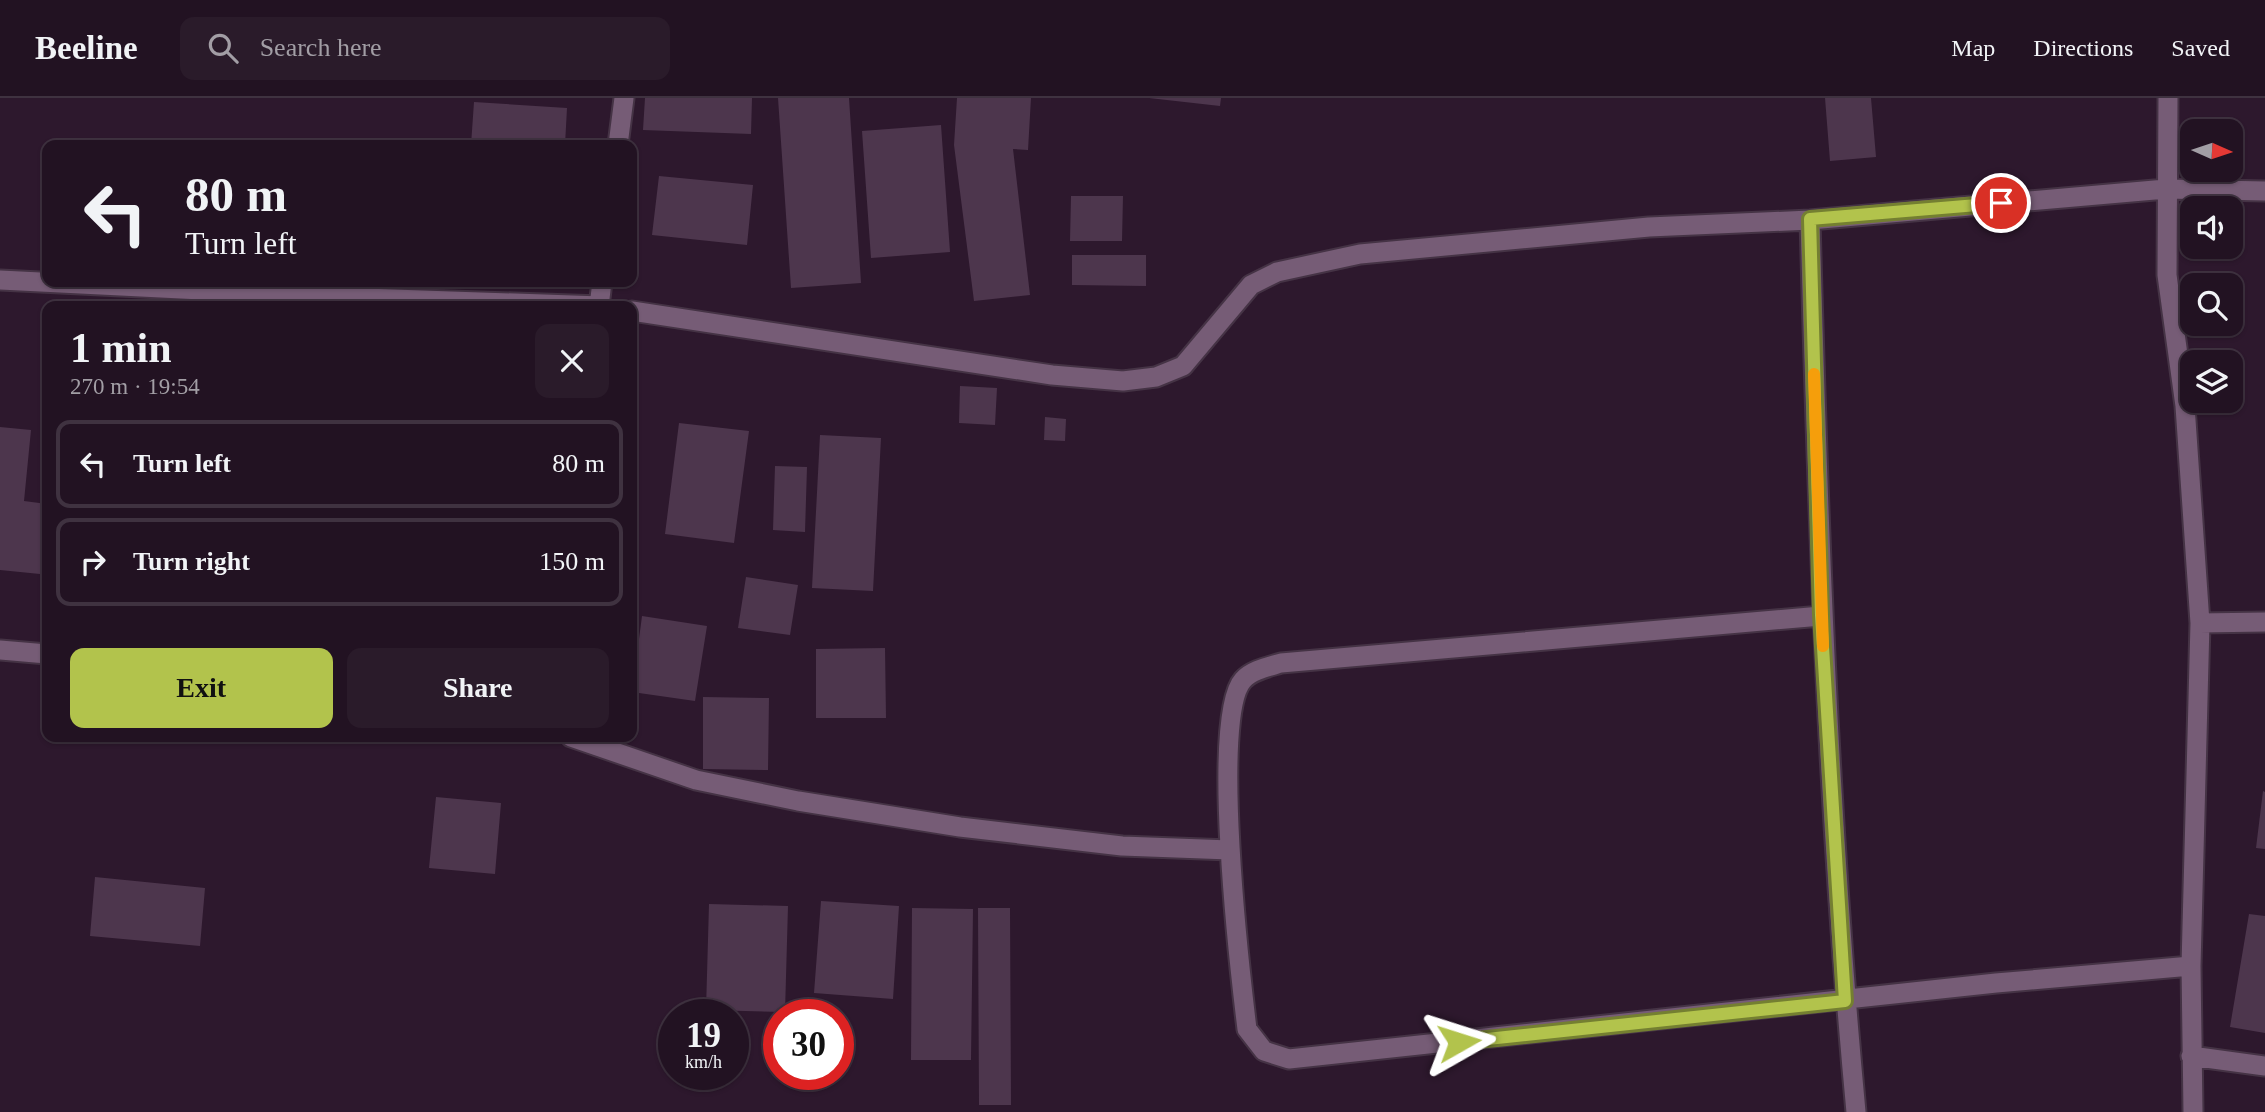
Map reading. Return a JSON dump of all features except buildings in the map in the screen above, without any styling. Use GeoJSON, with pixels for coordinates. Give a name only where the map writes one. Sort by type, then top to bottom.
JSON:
{"type":"FeatureCollection","features":[{"type":"Feature","properties":{"kind":"street"},"geometry":{"type":"LineString","coordinates":[[619,140],[624,98]]}},
{"type":"Feature","properties":{"kind":"street"},"geometry":{"type":"LineString","coordinates":[[2168,98],[2167,275],[2185,406],[2200,624],[2192,966],[2193,1112]]}},
{"type":"Feature","properties":{"kind":"street"},"geometry":{"type":"LineString","coordinates":[[637,312],[1052,375],[1123,381],[1156,377],[1183,366],[1251,285],[1277,272],[1374,253],[1649,227],[1810,219],[2166,189],[2265,191]]}},
{"type":"Feature","properties":{"kind":"street"},"geometry":{"type":"LineString","coordinates":[[1810,219],[1821,615],[1845,1001],[1856,1112]]}},
{"type":"Feature","properties":{"kind":"street"},"geometry":{"type":"LineString","coordinates":[[0,279],[42,282]]}},
{"type":"Feature","properties":{"kind":"street"},"geometry":{"type":"LineString","coordinates":[[126,287],[347,301]]}},
{"type":"Feature","properties":{"kind":"street"},"geometry":{"type":"LineString","coordinates":[[1821,615],[1281,663],[1257,670],[1242,681],[1233,698],[1229,727],[1230,850],[1247,1029],[1264,1051],[1289,1059],[1996,983],[2192,966]]}},
{"type":"Feature","properties":{"kind":"street"},"geometry":{"type":"LineString","coordinates":[[2200,624],[2265,622]]}},
{"type":"Feature","properties":{"kind":"street"},"geometry":{"type":"LineString","coordinates":[[0,650],[42,654]]}},
{"type":"Feature","properties":{"kind":"street"},"geometry":{"type":"LineString","coordinates":[[586,742],[696,780],[798,801],[960,827],[1122,846],[1230,850]]}},
{"type":"Feature","properties":{"kind":"street"},"geometry":{"type":"LineString","coordinates":[[2191,1056],[2265,1066]]}},
{"type":"Feature","properties":{"kind":"slow traffic"},"geometry":{"type":"LineString","coordinates":[[1814,374],[1823,646]]}},
{"type":"Feature","properties":{"kind":"route"},"geometry":{"type":"LineString","coordinates":[[1459,1042],[1845,1001],[1821,615],[1810,219],[2001,203]]}}]}
